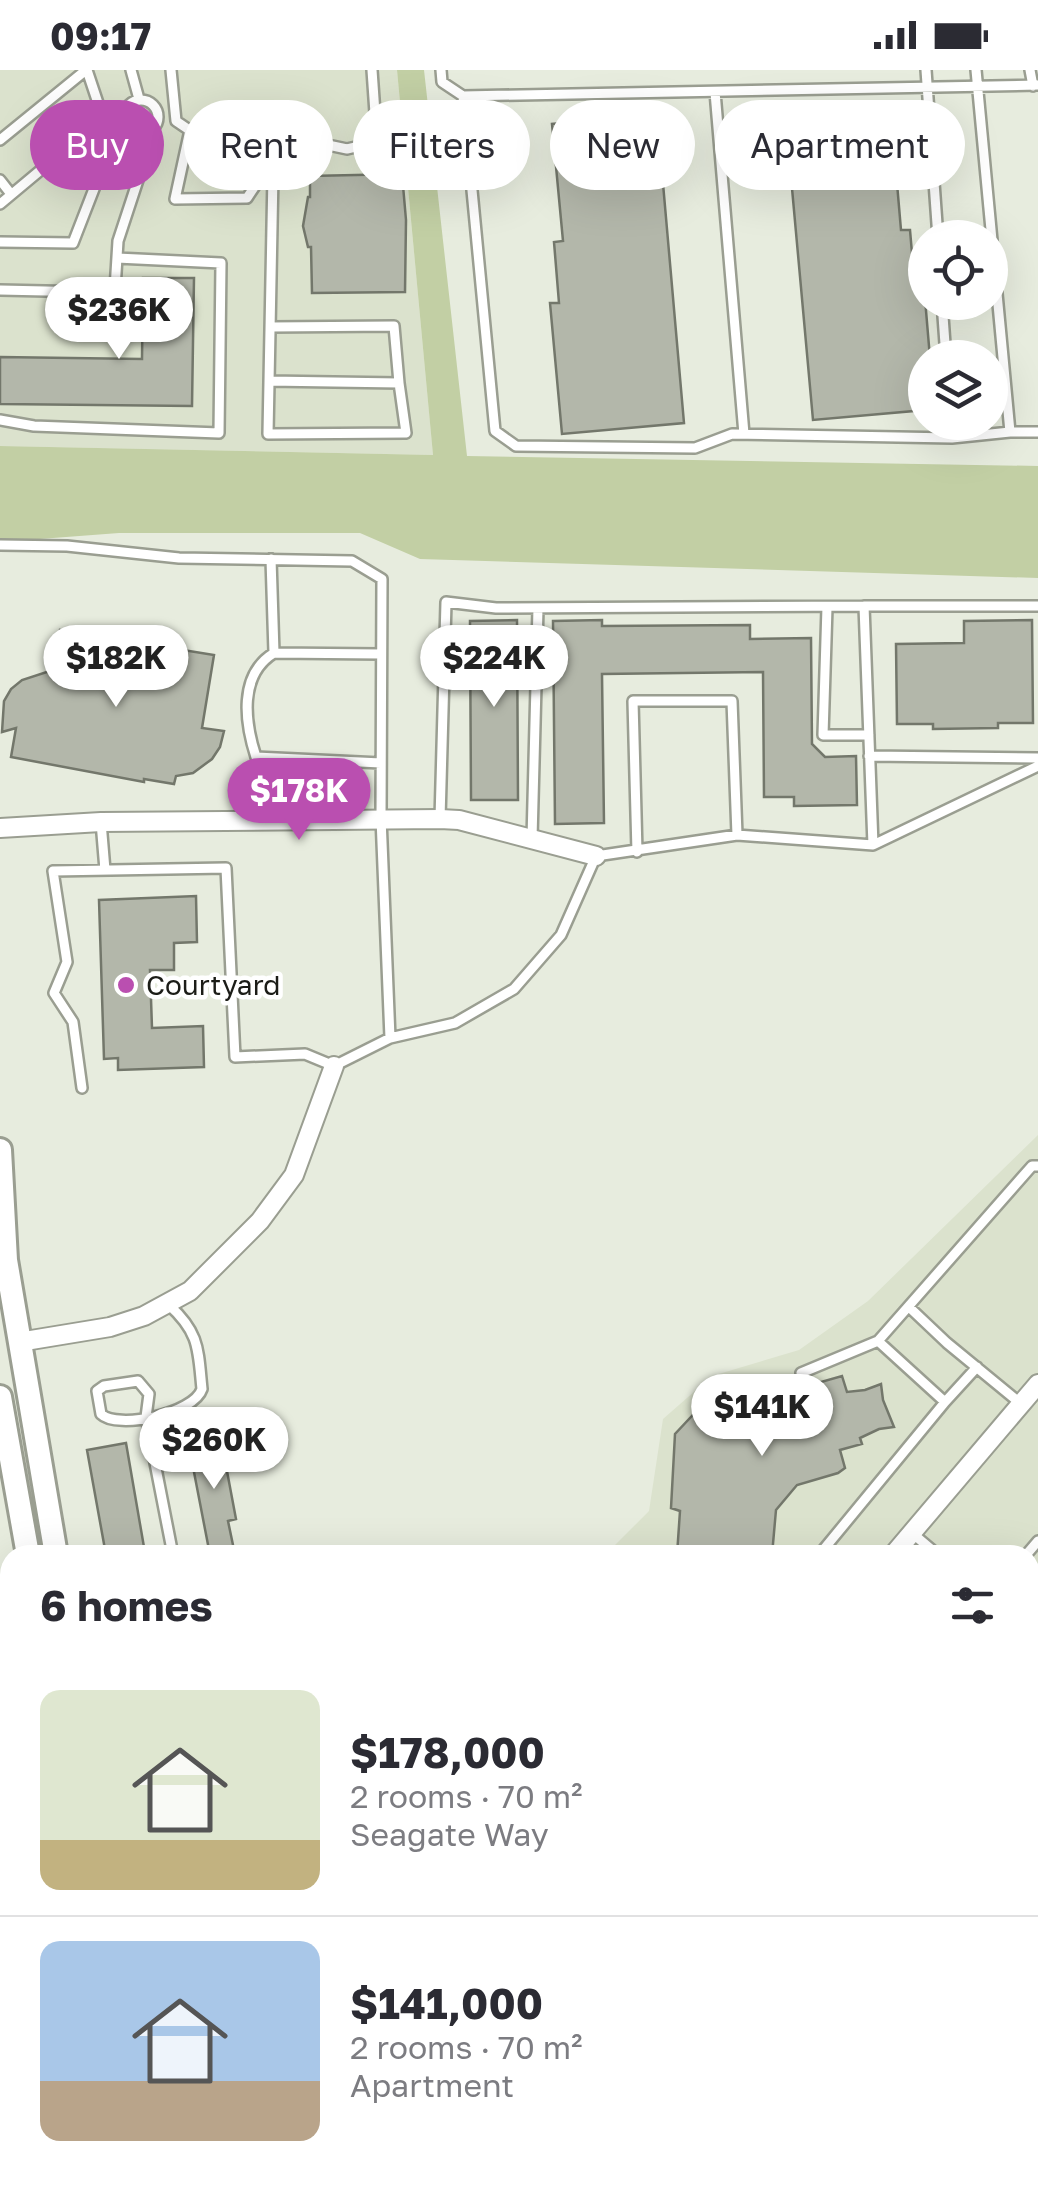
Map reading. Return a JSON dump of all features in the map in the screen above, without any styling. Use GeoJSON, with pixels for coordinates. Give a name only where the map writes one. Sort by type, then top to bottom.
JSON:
{"type":"FeatureCollection","features":[{"type":"Feature","properties":{"kind":"main road"},"geometry":{"type":"LineString","coordinates":[[0,1150],[3,1230],[54,1545]]}},
{"type":"Feature","properties":{"kind":"main road"},"geometry":{"type":"LineString","coordinates":[[0,1397],[26,1545]]}},
{"type":"Feature","properties":{"kind":"street"},"geometry":{"type":"LineString","coordinates":[[0,828],[101,822],[440,819],[459,820],[596,856]]}},
{"type":"Feature","properties":{"kind":"street"},"geometry":{"type":"LineString","coordinates":[[20,1342],[110,1327],[169,1305],[190,1292],[260,1221],[294,1174],[334,1066]]}},
{"type":"Feature","properties":{"kind":"street"},"geometry":{"type":"LineString","coordinates":[[902,1545],[1038,1384]]}},
{"type":"Feature","properties":{"kind":"lane"},"geometry":{"type":"LineString","coordinates":[[0,140],[87,70],[97,100]]}},
{"type":"Feature","properties":{"kind":"lane"},"geometry":{"type":"LineString","coordinates":[[131,70],[139,100]]}},
{"type":"Feature","properties":{"kind":"lane"},"geometry":{"type":"LineString","coordinates":[[171,70],[176,121]]}},
{"type":"Feature","properties":{"kind":"lane"},"geometry":{"type":"LineString","coordinates":[[333,146],[346,148],[377,142],[372,70]]}},
{"type":"Feature","properties":{"kind":"lane"},"geometry":{"type":"LineString","coordinates":[[441,70],[442,82],[463,96],[1036,86],[1030,70]]}},
{"type":"Feature","properties":{"kind":"lane"},"geometry":{"type":"LineString","coordinates":[[926,70],[937,220]]}},
{"type":"Feature","properties":{"kind":"lane"},"geometry":{"type":"LineString","coordinates":[[976,70],[1010,432],[1038,432]]}},
{"type":"Feature","properties":{"kind":"lane"},"geometry":{"type":"LineString","coordinates":[[714,92],[744,434]]}},
{"type":"Feature","properties":{"kind":"lane"},"geometry":{"type":"LineString","coordinates":[[463,96],[494,431],[516,446],[695,448],[732,434],[908,437]]}},
{"type":"Feature","properties":{"kind":"lane"},"geometry":{"type":"LineString","coordinates":[[164,120],[184,126]]}},
{"type":"Feature","properties":{"kind":"lane"},"geometry":{"type":"LineString","coordinates":[[184,158],[175,199],[247,198],[252,190]]}},
{"type":"Feature","properties":{"kind":"lane"},"geometry":{"type":"LineString","coordinates":[[0,204],[30,178]]}},
{"type":"Feature","properties":{"kind":"lane"},"geometry":{"type":"LineString","coordinates":[[0,180],[11,194]]}},
{"type":"Feature","properties":{"kind":"lane"},"geometry":{"type":"LineString","coordinates":[[0,242],[73,243],[94,190]]}},
{"type":"Feature","properties":{"kind":"lane"},"geometry":{"type":"LineString","coordinates":[[0,290],[116,289],[123,224],[134,190]]}},
{"type":"Feature","properties":{"kind":"lane"},"geometry":{"type":"LineString","coordinates":[[271,326],[394,326],[406,433],[268,434],[273,190]]}},
{"type":"Feature","properties":{"kind":"lane"},"geometry":{"type":"LineString","coordinates":[[0,420],[34,426],[219,433],[221,263],[118,258]]}},
{"type":"Feature","properties":{"kind":"lane"},"geometry":{"type":"LineString","coordinates":[[269,381],[400,383]]}},
{"type":"Feature","properties":{"kind":"lane"},"geometry":{"type":"LineString","coordinates":[[0,545],[67,546],[179,558],[352,560],[382,579],[381,818],[390,1038]]}},
{"type":"Feature","properties":{"kind":"lane"},"geometry":{"type":"LineString","coordinates":[[271,559],[274,653]]}},
{"type":"Feature","properties":{"kind":"lane"},"geometry":{"type":"LineString","coordinates":[[440,819],[446,602],[496,608],[1038,606]]}},
{"type":"Feature","properties":{"kind":"lane"},"geometry":{"type":"LineString","coordinates":[[864,606],[873,845]]}},
{"type":"Feature","properties":{"kind":"lane"},"geometry":{"type":"LineString","coordinates":[[826,607],[823,735],[869,735]]}},
{"type":"Feature","properties":{"kind":"lane"},"geometry":{"type":"LineString","coordinates":[[532,840],[538,608]]}},
{"type":"Feature","properties":{"kind":"lane"},"geometry":{"type":"LineString","coordinates":[[381,654],[274,653],[262,660],[248,689],[246,725],[256,758],[381,763]]}},
{"type":"Feature","properties":{"kind":"lane"},"geometry":{"type":"LineString","coordinates":[[637,852],[633,701],[732,701],[737,836]]}},
{"type":"Feature","properties":{"kind":"lane"},"geometry":{"type":"LineString","coordinates":[[870,756],[1038,758]]}},
{"type":"Feature","properties":{"kind":"lane"},"geometry":{"type":"LineString","coordinates":[[82,1088],[73,1022],[54,993],[67,962],[53,871],[226,868],[235,1057],[305,1054],[334,1066],[390,1038],[455,1023],[514,988],[560,936],[596,856],[737,836],[873,845],[1038,766]]}},
{"type":"Feature","properties":{"kind":"lane"},"geometry":{"type":"LineString","coordinates":[[101,822],[105,870]]}},
{"type":"Feature","properties":{"kind":"lane"},"geometry":{"type":"LineString","coordinates":[[801,1373],[878,1341],[1032,1166],[1038,1166]]}},
{"type":"Feature","properties":{"kind":"lane"},"geometry":{"type":"LineString","coordinates":[[169,1305],[195,1335],[202,1389],[191,1406],[146,1416],[104,1419],[97,1392],[104,1386],[138,1381],[149,1394],[146,1416],[171,1545]]}},
{"type":"Feature","properties":{"kind":"lane"},"geometry":{"type":"LineString","coordinates":[[909,1307],[1021,1404]]}},
{"type":"Feature","properties":{"kind":"lane"},"geometry":{"type":"LineString","coordinates":[[878,1341],[945,1402]]}},
{"type":"Feature","properties":{"kind":"lane"},"geometry":{"type":"LineString","coordinates":[[828,1545],[977,1367]]}},
{"type":"Feature","properties":{"kind":"lane"},"geometry":{"type":"LineString","coordinates":[[912,1533],[926,1545]]}},
{"type":"Feature","properties":{"kind":"shaded area"},"geometry":{"type":"Polygon","coordinates":[[[0,70],[397,70],[400,100],[353,100],[353,190],[408,190],[433,455],[0,446],[0,70]]]}},
{"type":"Feature","properties":{"kind":"shaded area"},"geometry":{"type":"Polygon","coordinates":[[[1038,1135],[1038,1545],[615,1545],[649,1511],[663,1419],[712,1376],[799,1350],[868,1301],[1038,1135]]]}},
{"type":"Feature","properties":{"kind":"green space"},"geometry":{"type":"Polygon","coordinates":[[[397,70],[424,70],[427,100],[400,100],[397,70]]]}},
{"type":"Feature","properties":{"kind":"green space"},"geometry":{"type":"Polygon","coordinates":[[[408,190],[437,190],[467,456],[1038,466],[1038,578],[420,559],[360,533],[119,533],[0,542],[0,446],[433,455],[408,190]]]}},
{"type":"Feature","properties":{"kind":"building"},"geometry":{"type":"Polygon","coordinates":[[[353,175],[353,190],[403,190],[405,292],[312,293],[311,247],[303,226],[308,197],[310,190],[333,190],[333,176],[353,175]]]}},
{"type":"Feature","properties":{"kind":"building"},"geometry":{"type":"Polygon","coordinates":[[[558,190],[664,190],[684,423],[562,434],[550,303],[559,303],[554,242],[563,241],[558,190]]]}},
{"type":"Feature","properties":{"kind":"building"},"geometry":{"type":"Polygon","coordinates":[[[792,190],[898,190],[901,230],[908,230],[908,320],[927,320],[928,340],[908,340],[908,412],[813,420],[792,190]]]}},
{"type":"Feature","properties":{"kind":"building"},"geometry":{"type":"Polygon","coordinates":[[[143,278],[194,278],[192,406],[0,404],[0,357],[142,359],[143,278]]]}},
{"type":"Feature","properties":{"kind":"building"},"geometry":{"type":"Polygon","coordinates":[[[517,620],[518,800],[471,800],[470,621],[517,620]]]}},
{"type":"Feature","properties":{"kind":"building"},"geometry":{"type":"Polygon","coordinates":[[[602,620],[602,626],[750,625],[750,639],[811,638],[812,744],[825,757],[856,756],[857,805],[794,806],[794,797],[764,797],[763,672],[602,674],[604,823],[555,824],[553,621],[602,620]]]}},
{"type":"Feature","properties":{"kind":"building"},"geometry":{"type":"Polygon","coordinates":[[[1032,620],[1033,723],[933,729],[933,724],[897,724],[896,644],[964,643],[964,621],[1032,620]]]}},
{"type":"Feature","properties":{"kind":"building"},"geometry":{"type":"Polygon","coordinates":[[[60,630],[214,655],[202,728],[224,731],[212,759],[193,773],[176,776],[174,784],[11,757],[16,728],[2,732],[4,701],[22,680],[53,670],[60,630]]]}},
{"type":"Feature","properties":{"kind":"building","name":"Courtyard"},"geometry":{"type":"Polygon","coordinates":[[[196,896],[197,942],[174,943],[174,970],[150,970],[152,1028],[203,1026],[204,1067],[118,1070],[118,1058],[104,1059],[99,900],[196,896]]]}},
{"type":"Feature","properties":{"kind":"building"},"geometry":{"type":"Polygon","coordinates":[[[842,1376],[847,1392],[881,1384],[894,1427],[879,1429],[860,1438],[862,1444],[840,1450],[845,1468],[838,1473],[797,1485],[776,1510],[773,1545],[678,1545],[680,1511],[671,1508],[675,1434],[704,1403],[776,1382],[779,1394],[842,1376]]]}},
{"type":"Feature","properties":{"kind":"building"},"geometry":{"type":"Polygon","coordinates":[[[220,1434],[236,1519],[228,1521],[233,1545],[208,1545],[188,1441],[220,1434]]]}},
{"type":"Feature","properties":{"kind":"building"},"geometry":{"type":"Polygon","coordinates":[[[126,1443],[144,1545],[104,1545],[87,1450],[126,1443]]]}},
{"type":"Feature","properties":{"kind":"place","name":"Courtyard"},"geometry":{"type":"Point","coordinates":[126,985]}}]}
